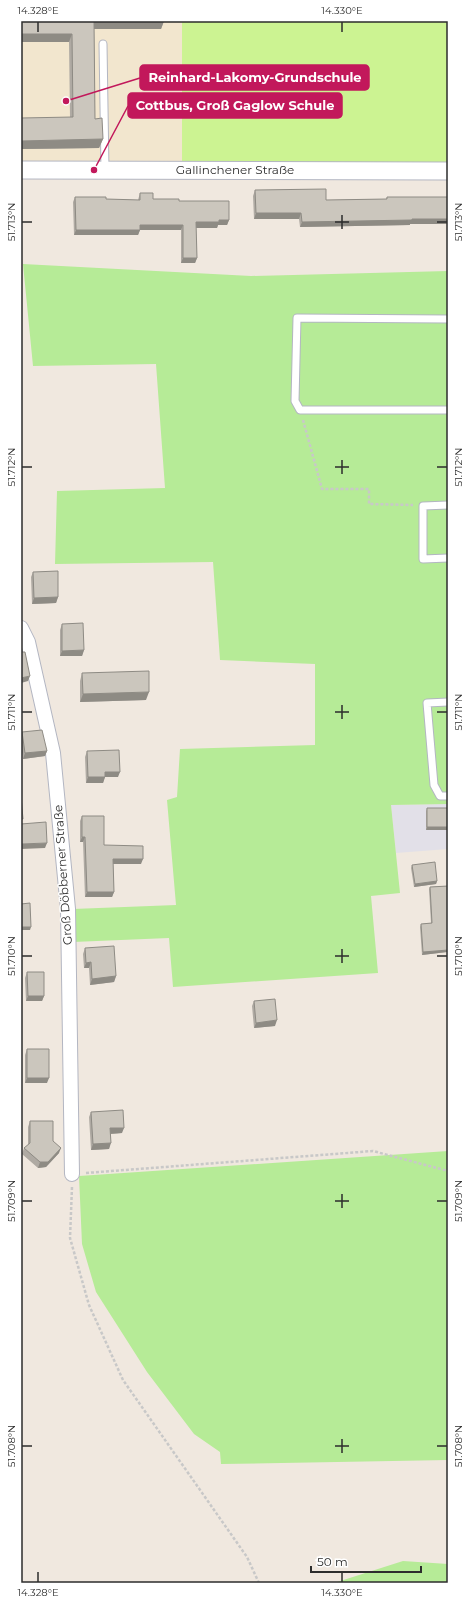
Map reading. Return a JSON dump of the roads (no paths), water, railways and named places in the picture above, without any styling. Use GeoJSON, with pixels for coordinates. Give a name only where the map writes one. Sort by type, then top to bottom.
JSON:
{"type":"FeatureCollection","features":[{"type":"Feature","properties":{"kind":"street","name":"Gallinchener Straße"},"geometry":{"type":"LineString","coordinates":[[21,170],[448,171]]}},
{"type":"Feature","properties":{"kind":"street","name":"Groß Döbberner Straße"},"geometry":{"type":"LineString","coordinates":[[21,628],[53,753],[68,909],[72,1174]]}},
{"type":"Feature","properties":{"kind":"lane"},"geometry":{"type":"LineString","coordinates":[[103,44],[105,170]]}},
{"type":"Feature","properties":{"kind":"lane"},"geometry":{"type":"LineString","coordinates":[[448,319],[297,318],[295,401],[300,410],[448,410]]}},
{"type":"Feature","properties":{"kind":"lane"},"geometry":{"type":"LineString","coordinates":[[448,505],[423,506],[423,559],[448,558]]}},
{"type":"Feature","properties":{"kind":"lane"},"geometry":{"type":"LineString","coordinates":[[448,702],[427,702],[434,785],[440,796],[448,796]]}},
{"type":"Feature","properties":{"kind":"place","name":"Reinhard-Lakomy-Grundschule"},"geometry":{"type":"Point","coordinates":[66,101]}},
{"type":"Feature","properties":{"kind":"place","name":"Cottbus, Groß Gaglow Schule"},"geometry":{"type":"Point","coordinates":[94,170]}}]}
